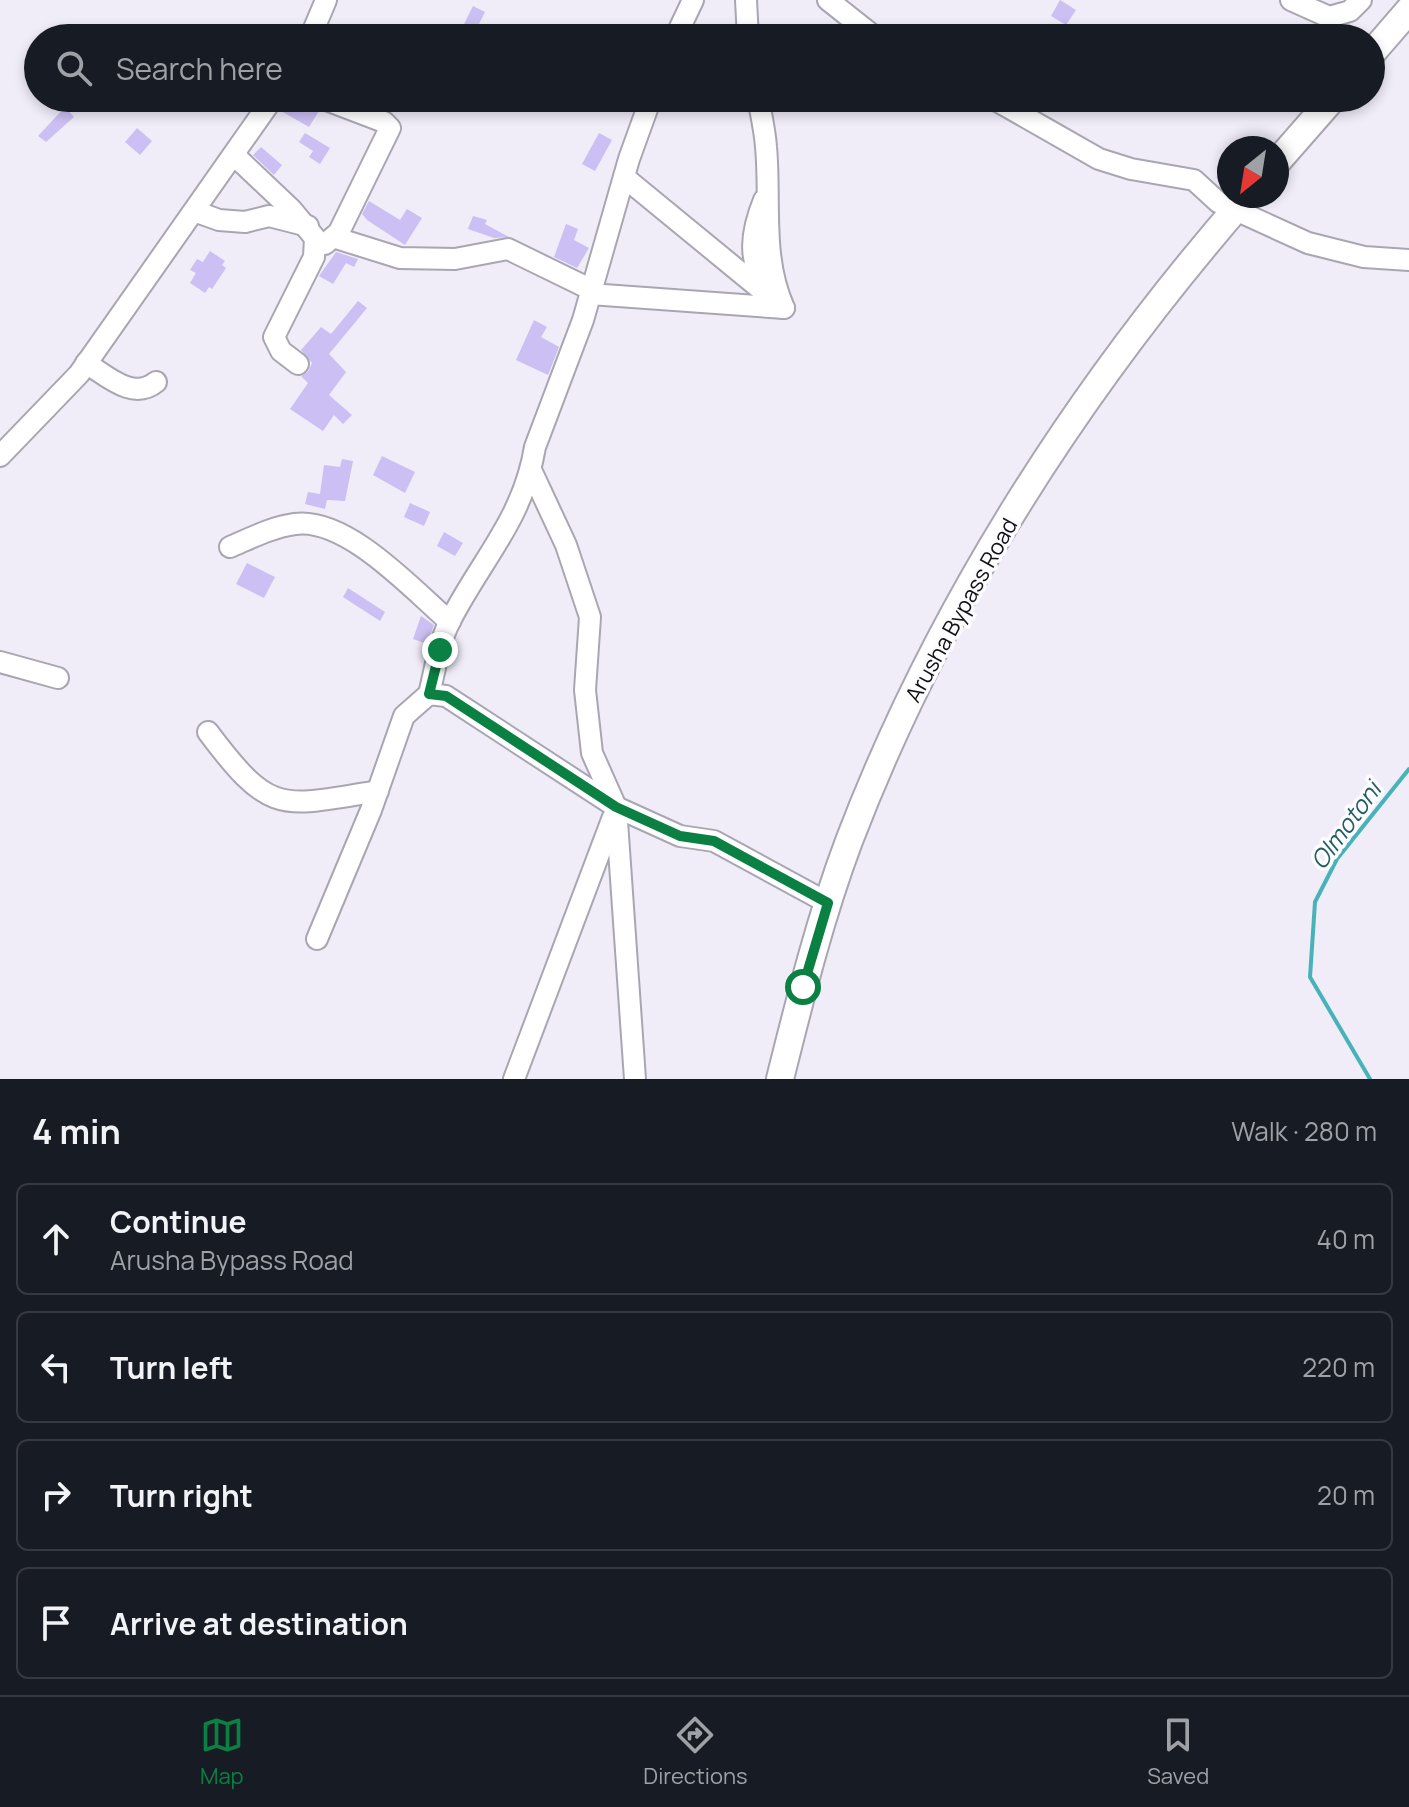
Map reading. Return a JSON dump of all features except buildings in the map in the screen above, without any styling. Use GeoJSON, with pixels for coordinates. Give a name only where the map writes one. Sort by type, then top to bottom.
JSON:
{"type":"FeatureCollection","features":[{"type":"Feature","properties":{"kind":"main road"},"geometry":{"type":"LineString","coordinates":[[1385,34],[1402,9]]}},
{"type":"Feature","properties":{"kind":"main road"},"geometry":{"type":"LineString","coordinates":[[1289,148],[1321,112]]}},
{"type":"Feature","properties":{"kind":"main road","name":"Arusha Bypass Road"},"geometry":{"type":"LineString","coordinates":[[780,1079],[828,903],[849,841],[911,696],[1066,425],[1237,208]]}},
{"type":"Feature","properties":{"kind":"street"},"geometry":{"type":"LineString","coordinates":[[316,24],[326,0]]}},
{"type":"Feature","properties":{"kind":"street"},"geometry":{"type":"LineString","coordinates":[[682,24],[693,0]]}},
{"type":"Feature","properties":{"kind":"street"},"geometry":{"type":"LineString","coordinates":[[746,0],[747,24]]}},
{"type":"Feature","properties":{"kind":"street"},"geometry":{"type":"LineString","coordinates":[[828,0],[858,24]]}},
{"type":"Feature","properties":{"kind":"street"},"geometry":{"type":"LineString","coordinates":[[1291,0],[1329,17],[1350,11],[1361,0]]}},
{"type":"Feature","properties":{"kind":"street"},"geometry":{"type":"LineString","coordinates":[[0,456],[65,393],[264,112]]}},
{"type":"Feature","properties":{"kind":"street"},"geometry":{"type":"LineString","coordinates":[[298,364],[281,351],[274,337],[390,128],[384,122],[358,112]]}},
{"type":"Feature","properties":{"kind":"street"},"geometry":{"type":"LineString","coordinates":[[317,939],[378,791],[404,716],[429,694],[450,622],[507,532],[591,292],[646,112]]}},
{"type":"Feature","properties":{"kind":"street"},"geometry":{"type":"LineString","coordinates":[[760,112],[766,147],[769,253],[775,288],[784,308]]}},
{"type":"Feature","properties":{"kind":"street"},"geometry":{"type":"LineString","coordinates":[[1017,112],[1099,159],[1194,180],[1217,201]]}},
{"type":"Feature","properties":{"kind":"street"},"geometry":{"type":"LineString","coordinates":[[235,156],[327,242],[400,258],[455,259],[508,249],[591,292],[784,308]]}},
{"type":"Feature","properties":{"kind":"street"},"geometry":{"type":"LineString","coordinates":[[624,177],[784,308]]}},
{"type":"Feature","properties":{"kind":"street"},"geometry":{"type":"LineString","coordinates":[[1250,208],[1322,248],[1364,257],[1409,260]]}},
{"type":"Feature","properties":{"kind":"street"},"geometry":{"type":"LineString","coordinates":[[194,211],[219,220],[245,222],[269,216],[308,226]]}},
{"type":"Feature","properties":{"kind":"street"},"geometry":{"type":"LineString","coordinates":[[86,363],[130,389],[142,391],[156,382]]}},
{"type":"Feature","properties":{"kind":"street"},"geometry":{"type":"LineString","coordinates":[[531,470],[566,545],[590,617],[585,690],[592,753],[616,807],[635,1079]]}},
{"type":"Feature","properties":{"kind":"street"},"geometry":{"type":"LineString","coordinates":[[230,547],[298,524],[327,529],[361,546],[450,622]]}},
{"type":"Feature","properties":{"kind":"street"},"geometry":{"type":"LineString","coordinates":[[0,662],[58,678]]}},
{"type":"Feature","properties":{"kind":"street"},"geometry":{"type":"LineString","coordinates":[[429,694],[446,696],[616,807],[680,836],[714,841],[828,903]]}},
{"type":"Feature","properties":{"kind":"street"},"geometry":{"type":"LineString","coordinates":[[208,732],[250,785],[269,798],[304,804],[378,791]]}},
{"type":"Feature","properties":{"kind":"street"},"geometry":{"type":"LineString","coordinates":[[514,1079],[616,807]]}},
{"type":"Feature","properties":{"kind":"waterway","name":"Olmotoni"},"geometry":{"type":"LineString","coordinates":[[1370,1079],[1310,977],[1315,902],[1337,859],[1409,769]]}},
{"type":"Feature","properties":{"kind":"route"},"geometry":{"type":"LineString","coordinates":[[440,650],[429,694],[446,696],[616,807],[680,836],[714,841],[828,903],[803,987]]}}]}
